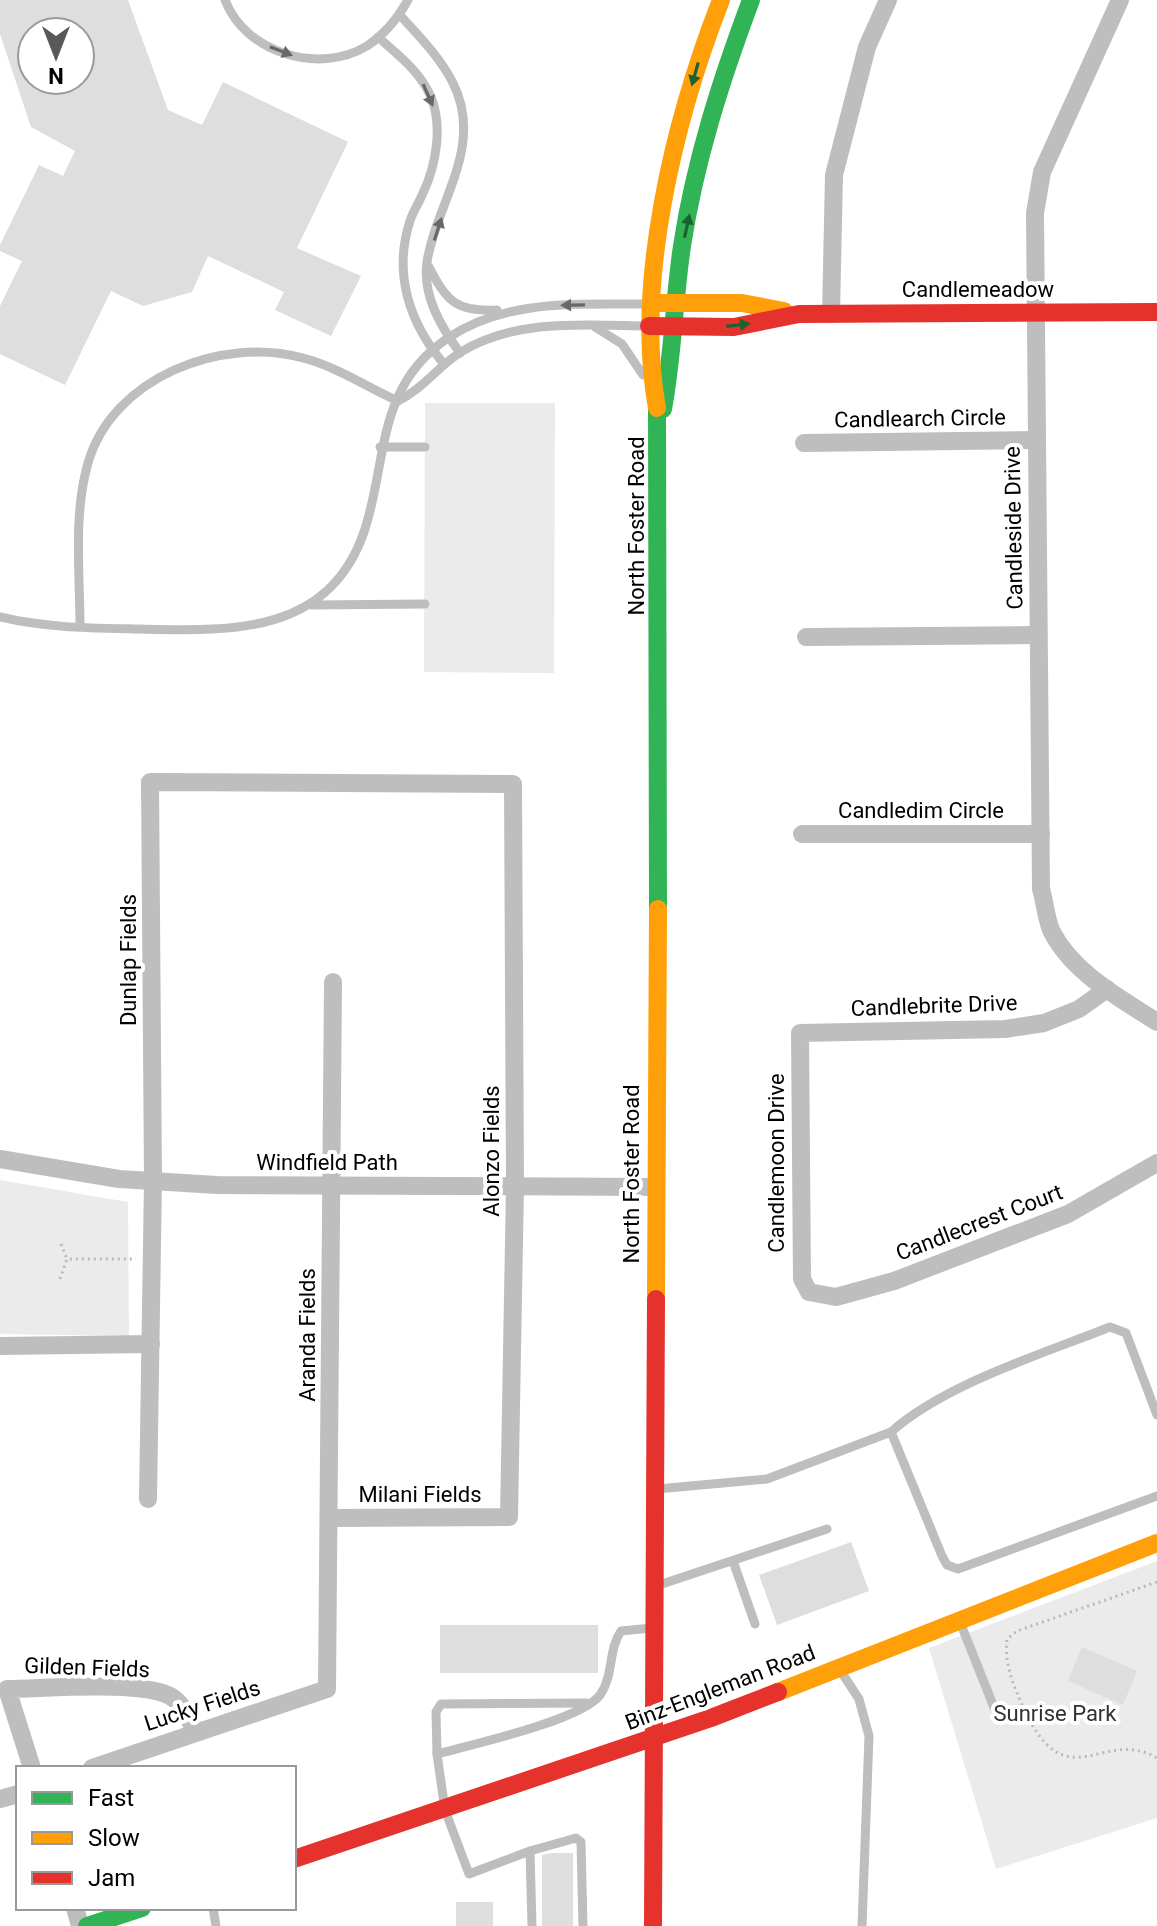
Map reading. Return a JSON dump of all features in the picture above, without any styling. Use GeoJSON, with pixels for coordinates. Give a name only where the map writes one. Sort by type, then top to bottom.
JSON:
{"type":"FeatureCollection","features":[{"type":"Feature","properties":{"kind":"main road","name":"North Foster Road"},"geometry":{"type":"LineString","coordinates":[[653,1926],[660,423],[649,356],[649,326],[676,142],[705,38],[721,0]]}},
{"type":"Feature","properties":{"kind":"main road","name":"North Foster Road"},"geometry":{"type":"LineString","coordinates":[[660,423],[676,327],[682,246],[721,77],[751,0]]}},
{"type":"Feature","properties":{"kind":"main road","name":"Candlemeadow"},"geometry":{"type":"LineString","coordinates":[[651,304],[742,303],[799,314],[1157,312]]}},
{"type":"Feature","properties":{"kind":"main road","name":"Candlemeadow"},"geometry":{"type":"LineString","coordinates":[[649,326],[734,327],[799,314]]}},
{"type":"Feature","properties":{"kind":"main road","name":"Binz-Engleman Road"},"geometry":{"type":"LineString","coordinates":[[296,1858],[653,1739],[1157,1543]]}},
{"type":"Feature","properties":{"kind":"main road"},"geometry":{"type":"LineString","coordinates":[[87,1926],[136,1910]]}},
{"type":"Feature","properties":{"kind":"street"},"geometry":{"type":"LineString","coordinates":[[831,314],[834,175],[867,47],[888,0]]}},
{"type":"Feature","properties":{"kind":"street","name":"Candleside Drive"},"geometry":{"type":"LineString","coordinates":[[1120,0],[1042,172],[1035,213],[1041,889],[1051,930],[1069,957],[1107,989],[1157,1022]]}},
{"type":"Feature","properties":{"kind":"street","name":"Candlearch Circle"},"geometry":{"type":"LineString","coordinates":[[804,443],[1036,440]]}},
{"type":"Feature","properties":{"kind":"street"},"geometry":{"type":"LineString","coordinates":[[806,637],[1038,635]]}},
{"type":"Feature","properties":{"kind":"street","name":"Dunlap Fields"},"geometry":{"type":"LineString","coordinates":[[148,1499],[153,1180],[150,782],[513,784]]}},
{"type":"Feature","properties":{"kind":"street","name":"Alonzo Fields"},"geometry":{"type":"LineString","coordinates":[[509,1517],[515,1186],[513,784]]}},
{"type":"Feature","properties":{"kind":"street","name":"Candledim Circle"},"geometry":{"type":"LineString","coordinates":[[802,834],[1041,834]]}},
{"type":"Feature","properties":{"kind":"street","name":"Aranda Fields"},"geometry":{"type":"LineString","coordinates":[[327,1689],[333,982]]}},
{"type":"Feature","properties":{"kind":"street","name":"Candlebrite Drive"},"geometry":{"type":"LineString","coordinates":[[800,1033],[1005,1029],[1044,1023],[1079,1009],[1107,989]]}},
{"type":"Feature","properties":{"kind":"street","name":"Candlemoon Drive"},"geometry":{"type":"LineString","coordinates":[[800,1033],[801,1269],[809,1292]]}},
{"type":"Feature","properties":{"kind":"street","name":"Windfield Path"},"geometry":{"type":"LineString","coordinates":[[0,1159],[119,1179],[217,1185],[655,1187]]}},
{"type":"Feature","properties":{"kind":"street","name":"Candlecrest Court"},"geometry":{"type":"LineString","coordinates":[[809,1292],[836,1297],[894,1281],[1068,1214],[1157,1163]]}},
{"type":"Feature","properties":{"kind":"street"},"geometry":{"type":"LineString","coordinates":[[0,1346],[151,1344]]}},
{"type":"Feature","properties":{"kind":"street","name":"Milani Fields"},"geometry":{"type":"LineString","coordinates":[[330,1518],[509,1517]]}},
{"type":"Feature","properties":{"kind":"street","name":"Gilden Fields"},"geometry":{"type":"LineString","coordinates":[[31,1766],[7,1689],[147,1689],[171,1696],[185,1710],[195,1731]]}},
{"type":"Feature","properties":{"kind":"street","name":"Lucky Fields"},"geometry":{"type":"LineString","coordinates":[[98,1766],[327,1689]]}},
{"type":"Feature","properties":{"kind":"lane"},"geometry":{"type":"LineString","coordinates":[[225,0],[248,33],[275,51],[305,59],[336,58],[366,47],[399,14],[408,0]]}},
{"type":"Feature","properties":{"kind":"lane"},"geometry":{"type":"LineString","coordinates":[[399,14],[453,83],[461,109],[457,178],[427,263],[430,298],[448,337],[460,353]]}},
{"type":"Feature","properties":{"kind":"lane"},"geometry":{"type":"LineString","coordinates":[[378,37],[412,66],[432,98],[437,138],[433,168],[410,220],[401,263],[413,320],[444,364]]}},
{"type":"Feature","properties":{"kind":"lane"},"geometry":{"type":"LineString","coordinates":[[427,263],[442,293],[459,306],[481,311],[517,310]]}},
{"type":"Feature","properties":{"kind":"lane"},"geometry":{"type":"LineString","coordinates":[[0,617],[41,627],[217,630],[253,626],[307,605],[324,596],[341,575],[363,534],[380,447],[403,384],[432,350],[448,337],[487,317],[533,306],[651,304]]}},
{"type":"Feature","properties":{"kind":"lane"},"geometry":{"type":"LineString","coordinates":[[398,401],[417,391],[444,364],[482,340],[536,325],[649,326]]}},
{"type":"Feature","properties":{"kind":"lane"},"geometry":{"type":"LineString","coordinates":[[592,326],[622,344],[656,395]]}},
{"type":"Feature","properties":{"kind":"lane"},"geometry":{"type":"LineString","coordinates":[[80,627],[80,506],[88,462],[108,418],[149,382],[204,358],[263,352],[303,358],[398,401]]}},
{"type":"Feature","properties":{"kind":"lane"},"geometry":{"type":"LineString","coordinates":[[380,447],[425,447]]}},
{"type":"Feature","properties":{"kind":"lane"},"geometry":{"type":"LineString","coordinates":[[307,605],[425,604]]}},
{"type":"Feature","properties":{"kind":"lane"},"geometry":{"type":"LineString","coordinates":[[654,1489],[767,1479],[891,1432],[907,1418],[1000,1370],[1110,1327],[1126,1333],[1157,1415]]}},
{"type":"Feature","properties":{"kind":"lane"},"geometry":{"type":"LineString","coordinates":[[891,1432],[942,1556],[947,1565],[958,1569],[1157,1496]]}},
{"type":"Feature","properties":{"kind":"lane"},"geometry":{"type":"LineString","coordinates":[[653,1587],[827,1529]]}},
{"type":"Feature","properties":{"kind":"lane"},"geometry":{"type":"LineString","coordinates":[[733,1561],[755,1624]]}},
{"type":"Feature","properties":{"kind":"lane"},"geometry":{"type":"LineString","coordinates":[[959,1620],[997,1715]]}},
{"type":"Feature","properties":{"kind":"lane"},"geometry":{"type":"LineString","coordinates":[[437,1754],[559,1719],[590,1703],[598,1698],[609,1678],[615,1640],[621,1631],[653,1628]]}},
{"type":"Feature","properties":{"kind":"lane"},"geometry":{"type":"LineString","coordinates":[[839,1667],[859,1699],[869,1736],[862,1926]]}},
{"type":"Feature","properties":{"kind":"lane"},"geometry":{"type":"LineString","coordinates":[[579,1922],[578,1872],[583,1852],[576,1838],[469,1874],[445,1810],[437,1754],[436,1712],[441,1704],[590,1703]]}},
{"type":"Feature","properties":{"kind":"lane"},"geometry":{"type":"LineString","coordinates":[[530,1851],[530,1871],[537,1896],[535,1922]]}},
{"type":"Feature","properties":{"kind":"lane"},"geometry":{"type":"LineString","coordinates":[[530,1871],[542,1871]]}},
{"type":"Feature","properties":{"kind":"path"},"geometry":{"type":"LineString","coordinates":[[60,1279],[67,1259],[61,1244]]}},
{"type":"Feature","properties":{"kind":"path"},"geometry":{"type":"LineString","coordinates":[[67,1259],[152,1260]]}},
{"type":"Feature","properties":{"kind":"path"},"geometry":{"type":"LineString","coordinates":[[1157,1582],[1017,1631],[1007,1639],[1005,1654],[1036,1734],[1049,1748],[1063,1757],[1137,1748],[1157,1758]]}},
{"type":"Feature","properties":{"kind":"green space"},"geometry":{"type":"Polygon","coordinates":[[[425,403],[555,403],[554,673],[424,672],[425,403]]]}},
{"type":"Feature","properties":{"kind":"green space"},"geometry":{"type":"Polygon","coordinates":[[[0,1180],[128,1202],[129,1336],[0,1334],[0,1180]]]}},
{"type":"Feature","properties":{"kind":"green space","name":"Sunrise Park"},"geometry":{"type":"Polygon","coordinates":[[[1157,1561],[1157,1818],[996,1869],[929,1648],[1157,1561]]]}},
{"type":"Feature","properties":{"kind":"building"},"geometry":{"type":"Polygon","coordinates":[[[0,0],[128,0],[168,110],[202,125],[223,82],[348,142],[297,248],[361,276],[331,336],[275,310],[284,292],[208,256],[192,292],[143,306],[111,291],[65,385],[0,354],[0,306],[22,261],[0,251],[0,245],[39,165],[63,176],[75,151],[31,127],[21,96],[96,96],[96,16],[16,16],[16,82],[0,34],[0,0]]]}},
{"type":"Feature","properties":{"kind":"building"},"geometry":{"type":"Polygon","coordinates":[[[851,1542],[869,1591],[777,1625],[759,1575],[851,1542]]]}},
{"type":"Feature","properties":{"kind":"building"},"geometry":{"type":"Polygon","coordinates":[[[440,1625],[598,1625],[598,1673],[440,1673],[440,1625]]]}},
{"type":"Feature","properties":{"kind":"building"},"geometry":{"type":"Polygon","coordinates":[[[1082,1647],[1137,1671],[1123,1705],[1068,1681],[1082,1647]]]}},
{"type":"Feature","properties":{"kind":"building"},"geometry":{"type":"Polygon","coordinates":[[[573,1853],[573,1926],[542,1926],[542,1855],[573,1853]]]}},
{"type":"Feature","properties":{"kind":"building"},"geometry":{"type":"Polygon","coordinates":[[[456,1902],[493,1902],[493,1926],[456,1926],[456,1902]]]}},
{"type":"Feature","properties":{"kind":"traffic: fast"},"geometry":{"type":"LineString","coordinates":[[663,409],[682,246],[694,183],[719,91],[751,0]]}},
{"type":"Feature","properties":{"kind":"traffic: fast"},"geometry":{"type":"LineString","coordinates":[[657,408],[658,909]]}},
{"type":"Feature","properties":{"kind":"traffic: fast"},"geometry":{"type":"LineString","coordinates":[[87,1926],[136,1910]]}},
{"type":"Feature","properties":{"kind":"traffic: slow"},"geometry":{"type":"LineString","coordinates":[[657,408],[651,359],[651,308],[663,201],[688,96],[721,0]]}},
{"type":"Feature","properties":{"kind":"traffic: slow"},"geometry":{"type":"LineString","coordinates":[[661,303],[742,303],[784,311]]}},
{"type":"Feature","properties":{"kind":"traffic: slow"},"geometry":{"type":"LineString","coordinates":[[656,1299],[658,909]]}},
{"type":"Feature","properties":{"kind":"traffic: slow"},"geometry":{"type":"LineString","coordinates":[[778,1692],[1157,1543]]}},
{"type":"Feature","properties":{"kind":"traffic: jam"},"geometry":{"type":"LineString","coordinates":[[649,326],[734,327],[799,314],[1157,312]]}},
{"type":"Feature","properties":{"kind":"traffic: jam"},"geometry":{"type":"LineString","coordinates":[[653,1926],[656,1299]]}},
{"type":"Feature","properties":{"kind":"traffic: jam"},"geometry":{"type":"LineString","coordinates":[[296,1858],[711,1718],[778,1692]]}}]}
